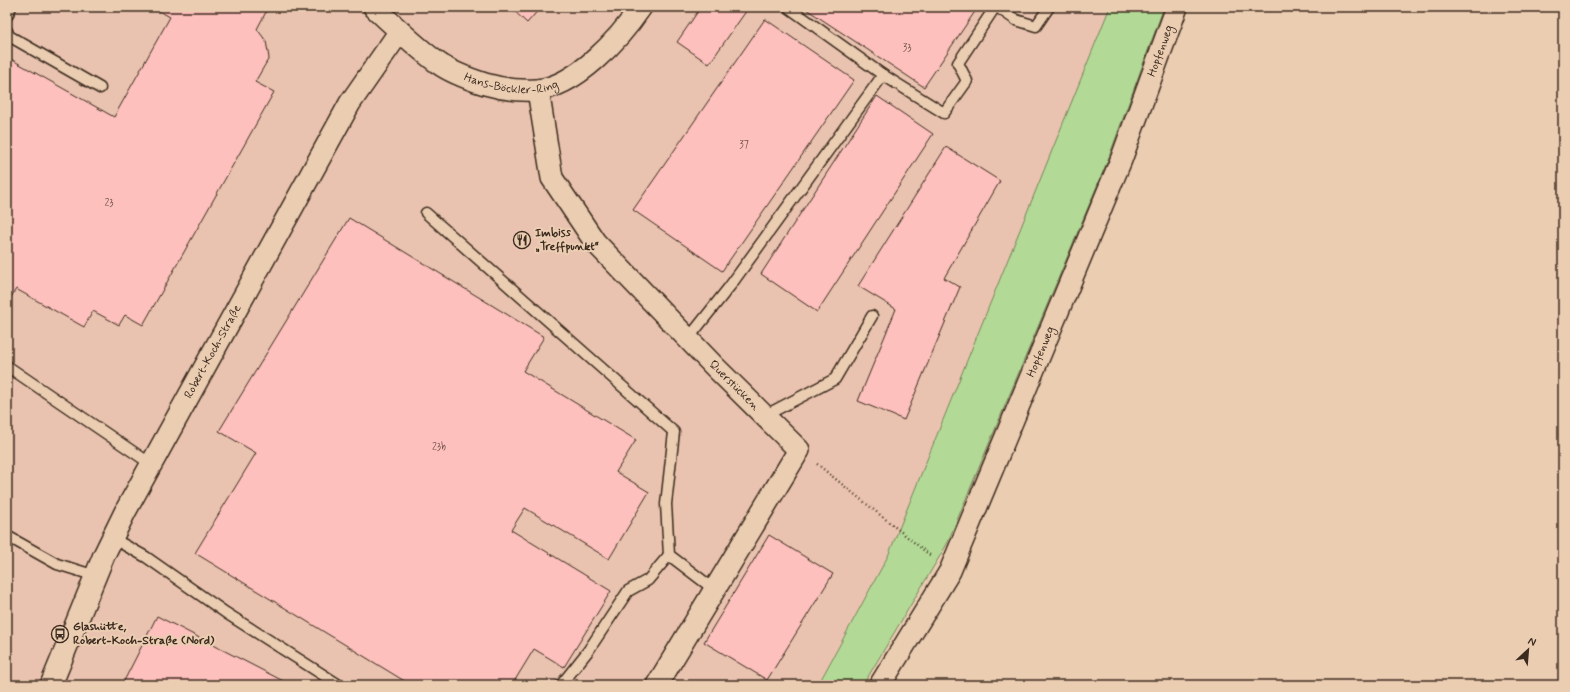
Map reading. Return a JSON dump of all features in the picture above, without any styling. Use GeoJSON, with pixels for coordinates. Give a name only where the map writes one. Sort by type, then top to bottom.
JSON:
{"type":"FeatureCollection","features":[{"type":"Feature","properties":{"kind":"street","name":"Hans-Böckler-Ring"},"geometry":{"type":"LineString","coordinates":[[374,7],[400,31],[439,63],[467,79],[505,90],[538,90],[566,80],[594,62],[629,25],[641,7]]}},
{"type":"Feature","properties":{"kind":"street","name":"Hopfenweg"},"geometry":{"type":"LineString","coordinates":[[880,685],[950,571],[1121,160],[1177,7]]}},
{"type":"Feature","properties":{"kind":"street","name":"Robert-Koch-Straße"},"geometry":{"type":"LineString","coordinates":[[51,685],[112,538],[151,464],[350,103],[400,31]]}},
{"type":"Feature","properties":{"kind":"street","name":"Querstücken"},"geometry":{"type":"LineString","coordinates":[[538,90],[552,178],[595,242],[688,339],[799,450]]}},
{"type":"Feature","properties":{"kind":"street"},"geometry":{"type":"LineString","coordinates":[[657,685],[799,450]]}},
{"type":"Feature","properties":{"kind":"lane"},"geometry":{"type":"LineString","coordinates":[[7,16],[11,7]]}},
{"type":"Feature","properties":{"kind":"lane"},"geometry":{"type":"LineString","coordinates":[[788,7],[883,75],[944,113],[967,81],[958,63],[996,7],[1016,20],[1036,26],[1049,7]]}},
{"type":"Feature","properties":{"kind":"lane"},"geometry":{"type":"LineString","coordinates":[[7,30],[9,36],[100,88]]}},
{"type":"Feature","properties":{"kind":"lane"},"geometry":{"type":"LineString","coordinates":[[688,339],[730,286],[883,75]]}},
{"type":"Feature","properties":{"kind":"lane"},"geometry":{"type":"LineString","coordinates":[[426,212],[674,432],[666,504],[668,555],[648,580],[628,591],[588,651],[561,685]]}},
{"type":"Feature","properties":{"kind":"lane"},"geometry":{"type":"LineString","coordinates":[[764,416],[835,379],[872,316]]}},
{"type":"Feature","properties":{"kind":"lane"},"geometry":{"type":"LineString","coordinates":[[7,366],[151,464]]}},
{"type":"Feature","properties":{"kind":"lane"},"geometry":{"type":"LineString","coordinates":[[7,536],[57,564],[96,576]]}},
{"type":"Feature","properties":{"kind":"lane"},"geometry":{"type":"LineString","coordinates":[[112,538],[146,557],[226,613],[339,685]]}},
{"type":"Feature","properties":{"kind":"lane"},"geometry":{"type":"LineString","coordinates":[[668,555],[715,590]]}},
{"type":"Feature","properties":{"kind":"path"},"geometry":{"type":"LineString","coordinates":[[799,450],[950,571]]}},
{"type":"Feature","properties":{"kind":"shaded area"},"geometry":{"type":"Polygon","coordinates":[[[7,7],[1110,7],[888,556],[818,685],[7,685],[7,7]]]}},
{"type":"Feature","properties":{"kind":"green space"},"geometry":{"type":"Polygon","coordinates":[[[1110,7],[1164,7],[1107,162],[947,544],[863,685],[818,685],[888,556],[1110,7]]]}},
{"type":"Feature","properties":{"kind":"building"},"geometry":{"type":"Polygon","coordinates":[[[152,7],[263,7],[267,10],[257,29],[266,41],[269,58],[255,82],[274,92],[143,325],[125,315],[119,325],[93,311],[84,327],[16,289],[7,304],[7,57],[114,117],[170,17],[152,7]]]}},
{"type":"Feature","properties":{"kind":"building"},"geometry":{"type":"Polygon","coordinates":[[[510,7],[541,7],[527,23],[510,7]]]}},
{"type":"Feature","properties":{"kind":"building"},"geometry":{"type":"Polygon","coordinates":[[[701,7],[749,7],[709,64],[677,42],[701,7]]]}},
{"type":"Feature","properties":{"kind":"building"},"geometry":{"type":"Polygon","coordinates":[[[803,7],[972,7],[976,10],[924,87],[803,7]]]}},
{"type":"Feature","properties":{"kind":"building"},"geometry":{"type":"Polygon","coordinates":[[[765,19],[854,80],[722,271],[633,210],[765,19]]]}},
{"type":"Feature","properties":{"kind":"building"},"geometry":{"type":"Polygon","coordinates":[[[877,96],[933,134],[817,312],[761,274],[877,96]]]}},
{"type":"Feature","properties":{"kind":"building"},"geometry":{"type":"Polygon","coordinates":[[[946,147],[1000,181],[944,278],[960,287],[904,420],[858,401],[896,309],[858,286],[946,147]]]}},
{"type":"Feature","properties":{"kind":"building"},"geometry":{"type":"Polygon","coordinates":[[[349,218],[544,337],[523,371],[636,440],[616,472],[649,492],[609,559],[525,508],[511,530],[611,591],[564,667],[534,649],[512,685],[411,685],[195,553],[256,453],[219,431],[349,218]]]}},
{"type":"Feature","properties":{"kind":"building"},"geometry":{"type":"Polygon","coordinates":[[[769,535],[833,574],[767,680],[704,642],[769,535]]]}},
{"type":"Feature","properties":{"kind":"building"},"geometry":{"type":"Polygon","coordinates":[[[157,616],[289,684],[289,685],[122,685],[157,616]]]}},
{"type":"Feature","properties":{"kind":"place","name":"Imbiss „Treffpunkt“"},"geometry":{"type":"Point","coordinates":[522,240]}},
{"type":"Feature","properties":{"kind":"place","name":"Glashütte, Robert-Koch-Straße (Nord)"},"geometry":{"type":"Point","coordinates":[60,634]}}]}
